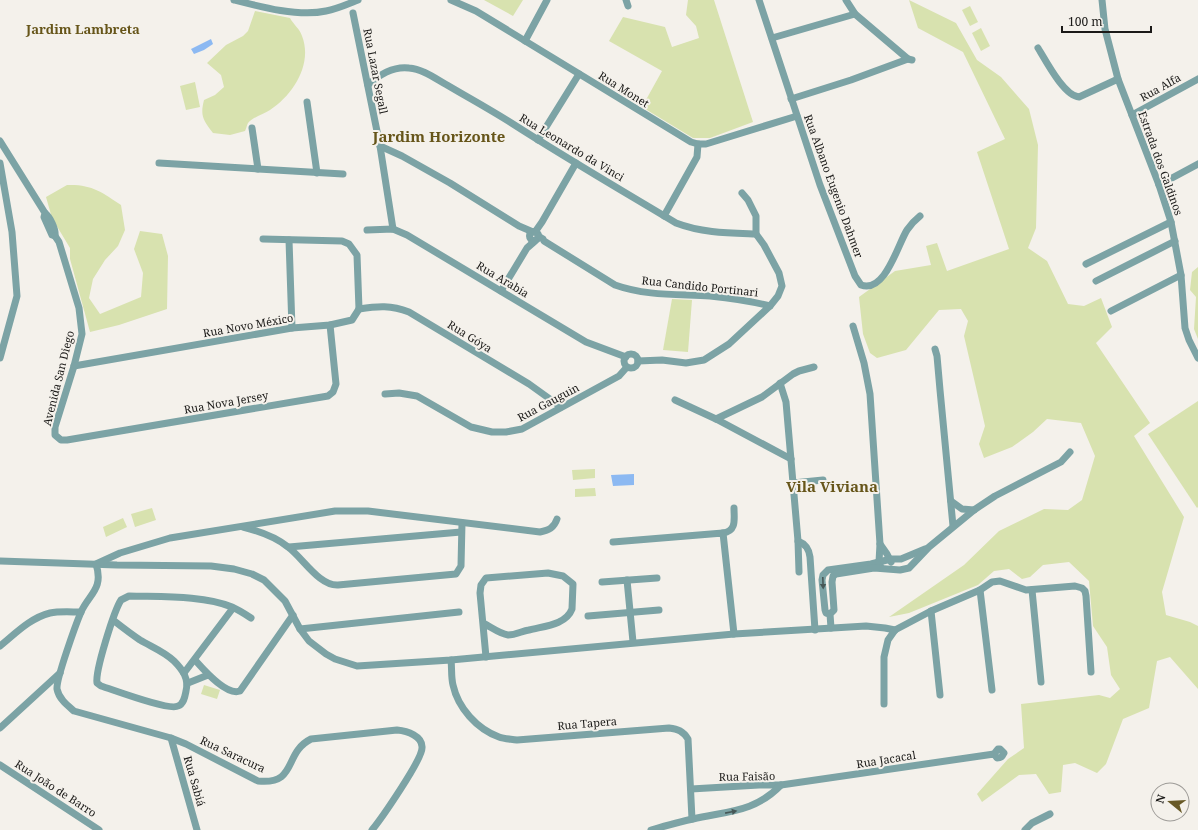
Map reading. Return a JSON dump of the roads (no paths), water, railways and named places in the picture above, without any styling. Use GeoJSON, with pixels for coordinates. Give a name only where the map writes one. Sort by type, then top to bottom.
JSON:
{"type":"FeatureCollection","features":[{"type":"Feature","properties":{"kind":"street"},"geometry":{"type":"LineString","coordinates":[[234,0],[287,11],[315,13],[327,11],[358,0]]}},
{"type":"Feature","properties":{"kind":"street","name":"Rua Monet"},"geometry":{"type":"LineString","coordinates":[[451,0],[476,11],[669,130],[691,142],[698,144]]}},
{"type":"Feature","properties":{"kind":"street"},"geometry":{"type":"LineString","coordinates":[[525,41],[547,0]]}},
{"type":"Feature","properties":{"kind":"street","name":"Rua Albano Eugenio Dahmer"},"geometry":{"type":"LineString","coordinates":[[759,0],[825,199],[855,276],[861,285],[873,285],[884,275],[894,258],[906,230],[920,216]]}},
{"type":"Feature","properties":{"kind":"street"},"geometry":{"type":"LineString","coordinates":[[791,99],[910,59],[855,14],[846,0]]}},
{"type":"Feature","properties":{"kind":"street","name":"Estrada dos Galdinos"},"geometry":{"type":"LineString","coordinates":[[1102,0],[1105,29],[1118,79],[1159,185],[1171,222],[1181,275],[1185,328],[1188,340],[1198,358]]}},
{"type":"Feature","properties":{"kind":"street","name":"Rua Lazar Segall"},"geometry":{"type":"LineString","coordinates":[[353,13],[366,71],[380,146],[393,229]]}},
{"type":"Feature","properties":{"kind":"street"},"geometry":{"type":"LineString","coordinates":[[772,38],[855,14]]}},
{"type":"Feature","properties":{"kind":"street"},"geometry":{"type":"LineString","coordinates":[[1038,48],[1066,91],[1075,97],[1079,97],[1118,79]]}},
{"type":"Feature","properties":{"kind":"street","name":"Rua Leonardo da Vinci"},"geometry":{"type":"LineString","coordinates":[[368,85],[381,74],[389,70],[401,68],[418,70],[482,104],[538,140],[676,223],[698,230],[756,234]]}},
{"type":"Feature","properties":{"kind":"street","name":"Rua Leonardo da Vinci"},"geometry":{"type":"LineString","coordinates":[[366,71],[381,74]]}},
{"type":"Feature","properties":{"kind":"street"},"geometry":{"type":"LineString","coordinates":[[538,140],[579,74]]}},
{"type":"Feature","properties":{"kind":"street","name":"Rua Alfa"},"geometry":{"type":"LineString","coordinates":[[1132,115],[1198,79]]}},
{"type":"Feature","properties":{"kind":"street"},"geometry":{"type":"LineString","coordinates":[[307,102],[318,173]]}},
{"type":"Feature","properties":{"kind":"street"},"geometry":{"type":"LineString","coordinates":[[664,216],[697,157],[698,144],[706,144],[797,116]]}},
{"type":"Feature","properties":{"kind":"street"},"geometry":{"type":"LineString","coordinates":[[252,128],[258,169]]}},
{"type":"Feature","properties":{"kind":"street","name":"Avenida San Diego"},"geometry":{"type":"LineString","coordinates":[[0,141],[45,213],[44,217],[52,235],[55,236],[59,242],[79,308],[82,325],[80,343],[55,427],[55,434]]}},
{"type":"Feature","properties":{"kind":"street","name":"Rua Candido Portinari"},"geometry":{"type":"LineString","coordinates":[[380,146],[402,156],[450,183],[535,237],[615,285],[649,293],[710,296],[770,306]]}},
{"type":"Feature","properties":{"kind":"street"},"geometry":{"type":"LineString","coordinates":[[382,159],[395,153]]}},
{"type":"Feature","properties":{"kind":"street"},"geometry":{"type":"LineString","coordinates":[[0,163],[12,232],[17,296],[0,358]]}},
{"type":"Feature","properties":{"kind":"street"},"geometry":{"type":"LineString","coordinates":[[159,163],[343,174]]}},
{"type":"Feature","properties":{"kind":"street"},"geometry":{"type":"LineString","coordinates":[[501,291],[527,248],[542,227],[542,222],[576,163]]}},
{"type":"Feature","properties":{"kind":"street"},"geometry":{"type":"LineString","coordinates":[[1159,185],[1198,164]]}},
{"type":"Feature","properties":{"kind":"street"},"geometry":{"type":"LineString","coordinates":[[742,193],[748,200],[756,216],[756,234],[764,245],[780,277],[781,290],[770,306]]}},
{"type":"Feature","properties":{"kind":"street"},"geometry":{"type":"LineString","coordinates":[[1086,264],[1171,222]]}},
{"type":"Feature","properties":{"kind":"street","name":"Rua Arabia"},"geometry":{"type":"LineString","coordinates":[[367,230],[393,229],[423,243],[586,342],[626,357],[633,355],[638,361]]}},
{"type":"Feature","properties":{"kind":"street"},"geometry":{"type":"LineString","coordinates":[[263,239],[342,241],[349,244],[357,255],[359,309]]}},
{"type":"Feature","properties":{"kind":"street"},"geometry":{"type":"LineString","coordinates":[[289,240],[292,328]]}},
{"type":"Feature","properties":{"kind":"street"},"geometry":{"type":"LineString","coordinates":[[1096,281],[1175,241]]}},
{"type":"Feature","properties":{"kind":"street"},"geometry":{"type":"LineString","coordinates":[[1111,311],[1181,275]]}},
{"type":"Feature","properties":{"kind":"street","name":"Rua Góya"},"geometry":{"type":"LineString","coordinates":[[359,309],[387,306],[398,307],[409,312],[529,384],[561,407]]}},
{"type":"Feature","properties":{"kind":"street","name":"Rua Arabia"},"geometry":{"type":"LineString","coordinates":[[638,361],[662,360],[686,363],[704,360],[729,344],[770,306]]}},
{"type":"Feature","properties":{"kind":"street","name":"Rua Novo México"},"geometry":{"type":"LineString","coordinates":[[74,366],[292,328],[330,325],[352,320],[359,309]]}},
{"type":"Feature","properties":{"kind":"street","name":"Rua Nova Jersey"},"geometry":{"type":"LineString","coordinates":[[55,434],[61,440],[67,440],[328,396],[333,392],[336,384],[330,325]]}},
{"type":"Feature","properties":{"kind":"street"},"geometry":{"type":"LineString","coordinates":[[853,326],[864,363],[870,394],[880,544],[880,565]]}},
{"type":"Feature","properties":{"kind":"street"},"geometry":{"type":"LineString","coordinates":[[935,349],[953,526]]}},
{"type":"Feature","properties":{"kind":"street"},"geometry":{"type":"LineString","coordinates":[[626,357],[624,363],[627,367]]}},
{"type":"Feature","properties":{"kind":"street","name":"Rua Arabia"},"geometry":{"type":"LineString","coordinates":[[627,367],[635,367],[638,361]]}},
{"type":"Feature","properties":{"kind":"street","name":"Rua Gauguin"},"geometry":{"type":"LineString","coordinates":[[385,394],[400,393],[417,396],[472,427],[492,432],[506,432],[522,429],[619,376],[627,367]]}},
{"type":"Feature","properties":{"kind":"street"},"geometry":{"type":"LineString","coordinates":[[716,419],[762,397],[799,371],[814,367]]}},
{"type":"Feature","properties":{"kind":"street"},"geometry":{"type":"LineString","coordinates":[[780,383],[786,402],[794,483],[799,572]]}},
{"type":"Feature","properties":{"kind":"street"},"geometry":{"type":"LineString","coordinates":[[675,400],[716,419],[791,459]]}},
{"type":"Feature","properties":{"kind":"street"},"geometry":{"type":"LineString","coordinates":[[830,614],[826,613],[822,580],[824,573],[828,570],[880,565],[900,570],[909,568],[929,547],[974,510],[995,496],[1061,462],[1070,452]]}},
{"type":"Feature","properties":{"kind":"street"},"geometry":{"type":"LineString","coordinates":[[794,483],[823,480]]}},
{"type":"Feature","properties":{"kind":"street"},"geometry":{"type":"LineString","coordinates":[[951,501],[962,509],[974,510]]}},
{"type":"Feature","properties":{"kind":"street"},"geometry":{"type":"LineString","coordinates":[[613,542],[728,532],[732,530],[734,525],[734,508]]}},
{"type":"Feature","properties":{"kind":"street"},"geometry":{"type":"LineString","coordinates":[[96,564],[120,553],[170,538],[346,510],[368,511],[540,532],[552,528],[557,519]]}},
{"type":"Feature","properties":{"kind":"street"},"geometry":{"type":"LineString","coordinates":[[241,526],[265,534],[289,547],[325,582],[333,586],[456,574],[461,566],[462,523]]}},
{"type":"Feature","properties":{"kind":"street"},"geometry":{"type":"LineString","coordinates":[[289,547],[461,532]]}},
{"type":"Feature","properties":{"kind":"street"},"geometry":{"type":"LineString","coordinates":[[723,533],[734,634]]}},
{"type":"Feature","properties":{"kind":"street"},"geometry":{"type":"LineString","coordinates":[[798,541],[807,546],[810,557],[815,630]]}},
{"type":"Feature","properties":{"kind":"street"},"geometry":{"type":"LineString","coordinates":[[880,544],[891,559],[889,568]]}},
{"type":"Feature","properties":{"kind":"street"},"geometry":{"type":"LineString","coordinates":[[830,614],[833,613],[834,610],[833,576],[836,574],[880,565],[891,559],[901,559],[911,556],[929,547]]}},
{"type":"Feature","properties":{"kind":"street"},"geometry":{"type":"LineString","coordinates":[[909,568],[912,558],[911,556]]}},
{"type":"Feature","properties":{"kind":"street"},"geometry":{"type":"LineString","coordinates":[[0,561],[212,566],[234,569],[252,574],[264,580],[284,601],[300,629],[309,641],[335,659],[357,666],[451,660],[633,642],[734,634],[870,626],[895,630]]}},
{"type":"Feature","properties":{"kind":"street","name":"Rua Saracura"},"geometry":{"type":"LineString","coordinates":[[96,564],[99,580],[93,595],[81,612],[60,673],[57,689],[60,698],[66,705],[74,711],[171,738],[186,744],[258,781],[268,782],[282,777],[288,771],[295,753],[300,747],[311,739],[397,730],[409,732],[416,736],[421,742],[421,754],[372,830]]}},
{"type":"Feature","properties":{"kind":"street"},"geometry":{"type":"LineString","coordinates":[[483,623],[501,633],[509,635],[550,626],[571,613],[573,584],[563,576],[548,573],[486,578],[481,585],[480,592],[486,657]]}},
{"type":"Feature","properties":{"kind":"street"},"geometry":{"type":"LineString","coordinates":[[602,582],[657,578]]}},
{"type":"Feature","properties":{"kind":"street"},"geometry":{"type":"LineString","coordinates":[[627,580],[633,642]]}},
{"type":"Feature","properties":{"kind":"street"},"geometry":{"type":"LineString","coordinates":[[884,704],[884,657],[888,640],[895,630],[931,611],[997,581],[1019,588],[1032,590],[1070,586],[1082,588],[1085,591],[1086,596],[1091,672]]}},
{"type":"Feature","properties":{"kind":"street"},"geometry":{"type":"LineString","coordinates":[[980,590],[992,690]]}},
{"type":"Feature","properties":{"kind":"street"},"geometry":{"type":"LineString","coordinates":[[1032,590],[1040,682]]}},
{"type":"Feature","properties":{"kind":"street"},"geometry":{"type":"LineString","coordinates":[[113,620],[136,638],[162,651],[173,660],[184,673],[188,683],[183,701],[178,706],[174,707],[160,705],[101,686],[97,683],[97,672],[113,620],[121,600],[129,596],[201,599],[233,608],[251,618]]}},
{"type":"Feature","properties":{"kind":"street"},"geometry":{"type":"LineString","coordinates":[[825,606],[834,604]]}},
{"type":"Feature","properties":{"kind":"street"},"geometry":{"type":"LineString","coordinates":[[184,673],[233,608]]}},
{"type":"Feature","properties":{"kind":"street"},"geometry":{"type":"LineString","coordinates":[[588,616],[659,610]]}},
{"type":"Feature","properties":{"kind":"street"},"geometry":{"type":"LineString","coordinates":[[931,611],[940,695]]}},
{"type":"Feature","properties":{"kind":"street"},"geometry":{"type":"LineString","coordinates":[[0,646],[40,616],[51,613],[81,612]]}},
{"type":"Feature","properties":{"kind":"street"},"geometry":{"type":"LineString","coordinates":[[300,629],[459,612]]}},
{"type":"Feature","properties":{"kind":"street"},"geometry":{"type":"LineString","coordinates":[[830,614],[831,628]]}},
{"type":"Feature","properties":{"kind":"street"},"geometry":{"type":"LineString","coordinates":[[195,660],[208,675],[230,691],[240,691],[293,616]]}},
{"type":"Feature","properties":{"kind":"street","name":"Rua Tapera"},"geometry":{"type":"LineString","coordinates":[[451,660],[453,686],[460,704],[473,720],[485,730],[500,738],[517,740],[669,728],[678,729],[685,733],[688,739],[692,819]]}},
{"type":"Feature","properties":{"kind":"street"},"geometry":{"type":"LineString","coordinates":[[0,728],[60,673]]}},
{"type":"Feature","properties":{"kind":"street"},"geometry":{"type":"LineString","coordinates":[[188,683],[208,675]]}},
{"type":"Feature","properties":{"kind":"street","name":"Rua Sabiá"},"geometry":{"type":"LineString","coordinates":[[171,738],[197,830]]}},
{"type":"Feature","properties":{"kind":"street","name":"Rua Jacacal"},"geometry":{"type":"LineString","coordinates":[[781,785],[994,754]]}},
{"type":"Feature","properties":{"kind":"street","name":"Rua João de Barro"},"geometry":{"type":"LineString","coordinates":[[0,765],[99,830]]}},
{"type":"Feature","properties":{"kind":"street","name":"Rua Faisão"},"geometry":{"type":"LineString","coordinates":[[691,789],[781,785]]}},
{"type":"Feature","properties":{"kind":"street","name":"Rua Faisão"},"geometry":{"type":"LineString","coordinates":[[651,830],[692,819],[752,806],[772,795],[781,785]]}},
{"type":"Feature","properties":{"kind":"street"},"geometry":{"type":"LineString","coordinates":[[1025,830],[1032,824],[1050,814]]}},
{"type":"Feature","properties":{"kind":"water"},"geometry":{"type":"Polygon","coordinates":[[[211,39],[213,44],[194,54],[191,49],[211,39]]]}},
{"type":"Feature","properties":{"kind":"water"},"geometry":{"type":"Polygon","coordinates":[[[634,474],[634,485],[613,486],[611,475],[634,474]]]}},
{"type":"Feature","properties":{"kind":"district","name":"Jardim Lambreta"},"geometry":{"type":"Point","coordinates":[83,29]}},
{"type":"Feature","properties":{"kind":"district","name":"Jardim Horizonte"},"geometry":{"type":"Point","coordinates":[439,136]}},
{"type":"Feature","properties":{"kind":"district","name":"Vila Viviana"},"geometry":{"type":"Point","coordinates":[832,486]}}]}
